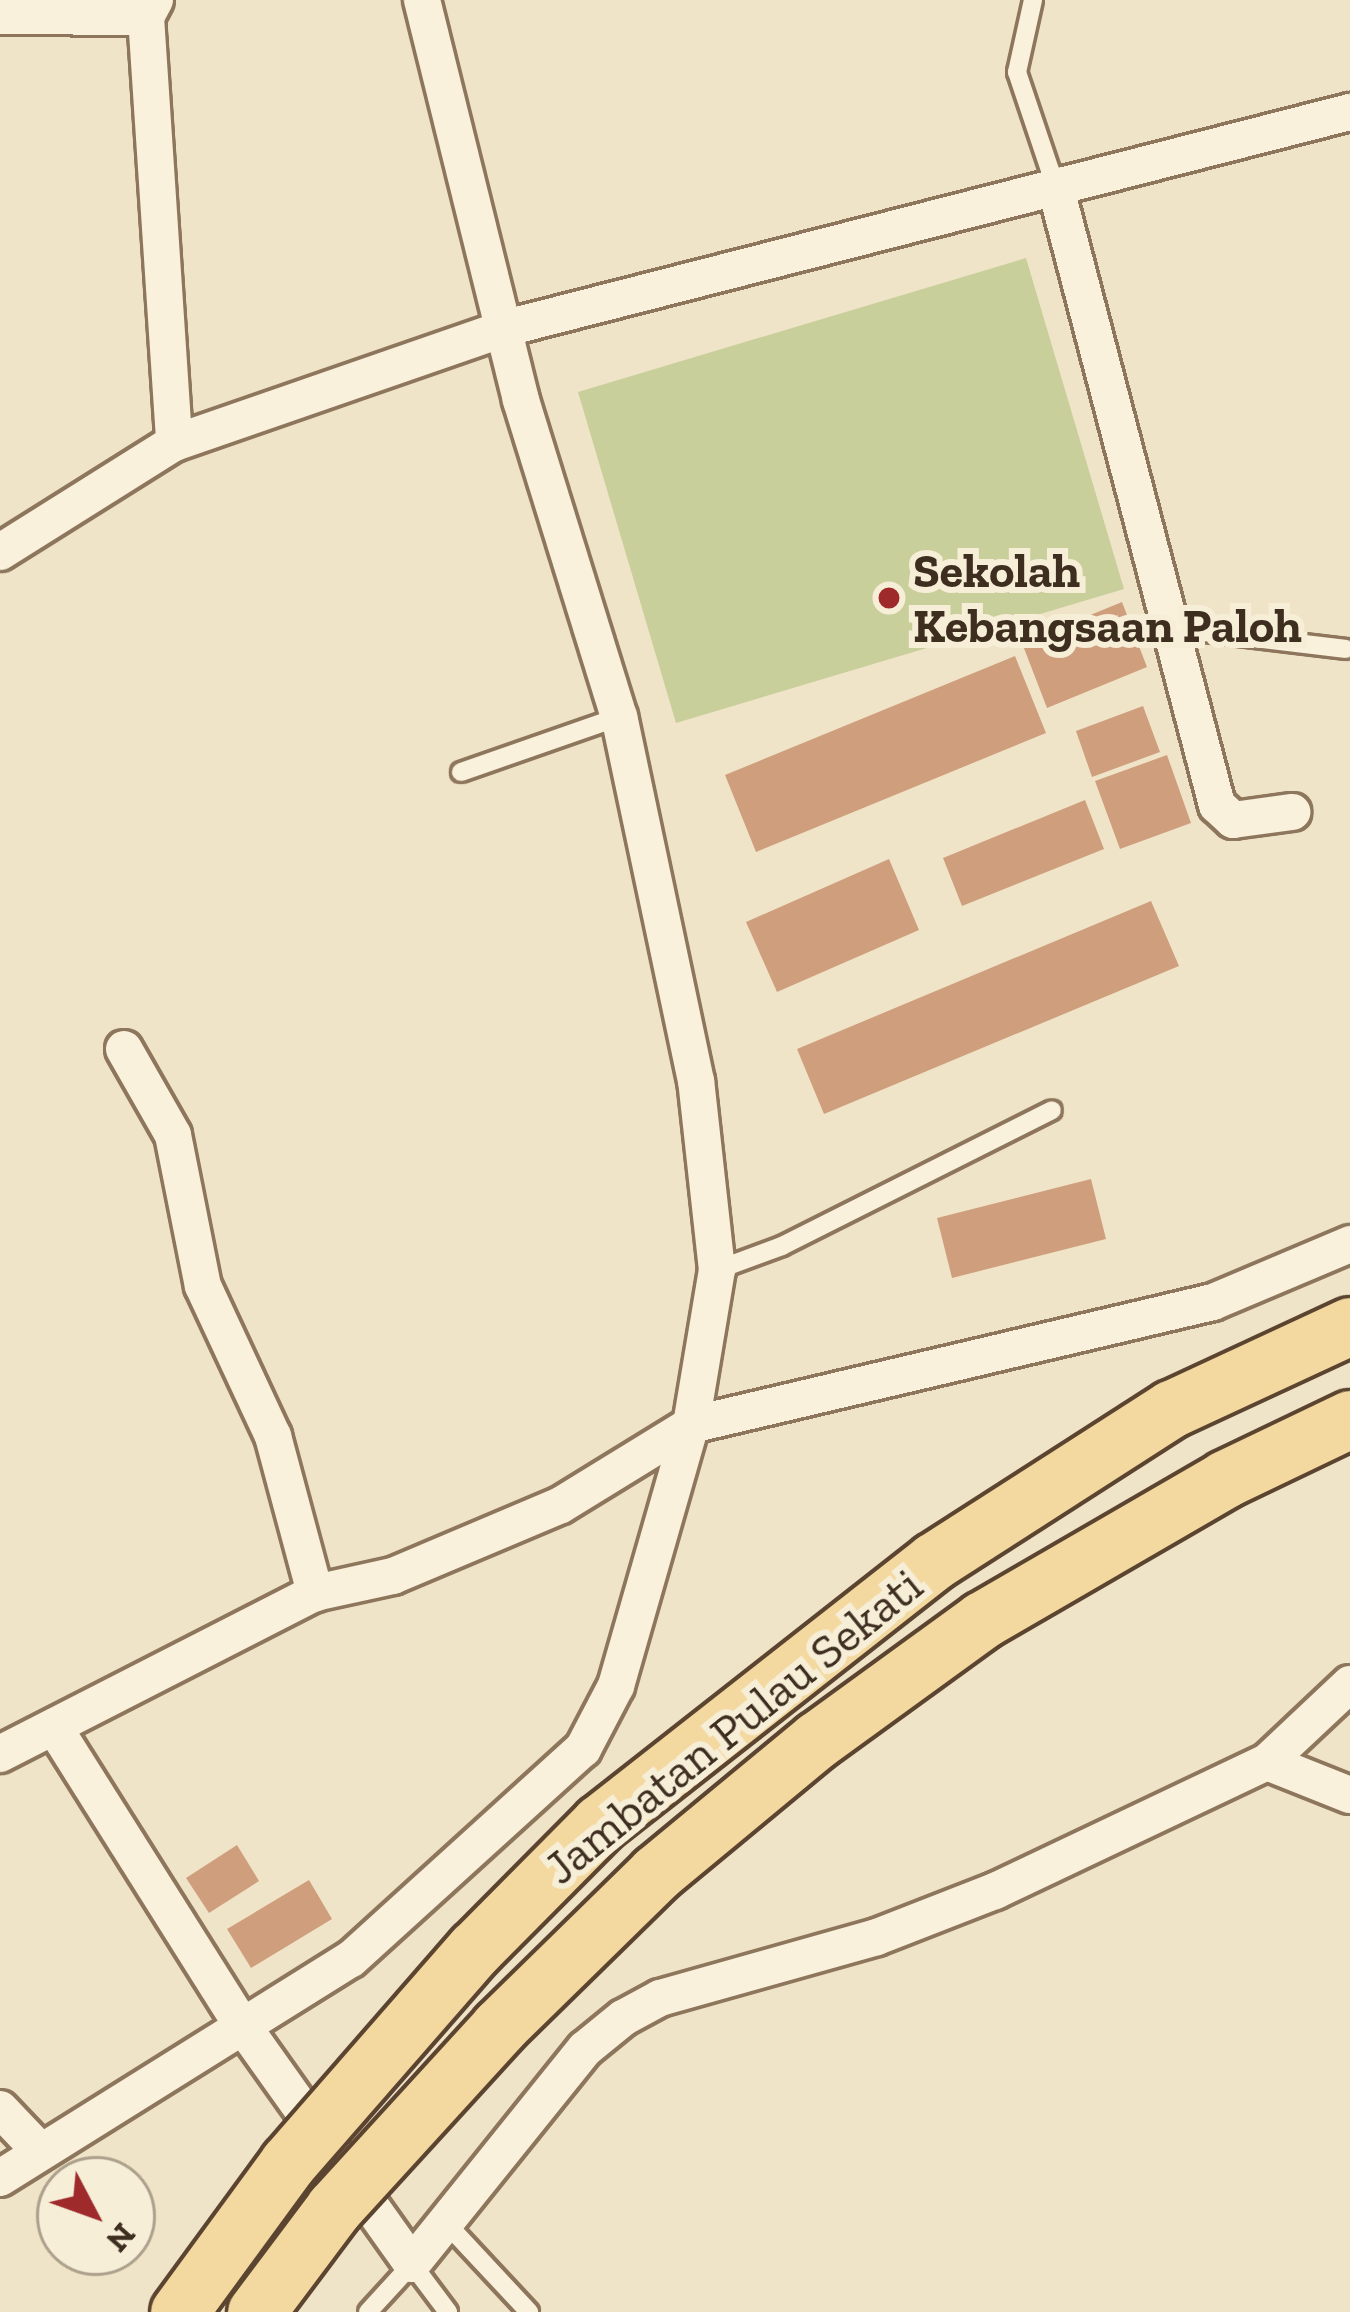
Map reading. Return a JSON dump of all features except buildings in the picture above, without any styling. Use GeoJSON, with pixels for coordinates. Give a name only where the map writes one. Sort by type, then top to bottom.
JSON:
{"type":"FeatureCollection","features":[{"type":"Feature","properties":{"kind":"main road","name":"Jambatan Pulau Sekati"},"geometry":{"type":"LineString","coordinates":[[179,2312],[288,2163],[475,1949],[600,1823],[934,1561],[1171,1409],[1350,1326]]}},
{"type":"Feature","properties":{"kind":"main road","name":"Jambatan Pulau Sekati"},"geometry":{"type":"LineString","coordinates":[[256,2312],[334,2208],[499,2027],[656,1873],[817,1740],[982,1620],[1225,1478],[1350,1419]]}},
{"type":"Feature","properties":{"kind":"street"},"geometry":{"type":"LineString","coordinates":[[0,2178],[240,2022],[351,1959],[583,1749],[616,1686],[691,1425],[717,1270],[697,1081],[619,717],[506,328],[422,0]]}},
{"type":"Feature","properties":{"kind":"street"},"geometry":{"type":"LineString","coordinates":[[0,16],[151,8],[174,442]]}},
{"type":"Feature","properties":{"kind":"street"},"geometry":{"type":"LineString","coordinates":[[0,552],[174,442],[506,328],[1350,112]]}},
{"type":"Feature","properties":{"kind":"street"},"geometry":{"type":"LineString","coordinates":[[1055,185],[1217,805],[1233,820],[1292,812]]}},
{"type":"Feature","properties":{"kind":"street"},"geometry":{"type":"LineString","coordinates":[[124,1049],[173,1135],[203,1286],[284,1469],[315,1593]]}},
{"type":"Feature","properties":{"kind":"street"},"geometry":{"type":"LineString","coordinates":[[0,1754],[315,1593],[393,1576],[562,1505],[691,1425],[1213,1302],[1350,1244]]}},
{"type":"Feature","properties":{"kind":"street"},"geometry":{"type":"LineString","coordinates":[[54,1727],[240,2022],[412,2264],[585,2049],[622,2018],[660,1998],[877,1937],[995,1891],[1268,1762],[1350,1684]]}},
{"type":"Feature","properties":{"kind":"street"},"geometry":{"type":"LineString","coordinates":[[1268,1762],[1350,1796]]}},
{"type":"Feature","properties":{"kind":"street"},"geometry":{"type":"LineString","coordinates":[[0,2109],[40,2152]]}},
{"type":"Feature","properties":{"kind":"lane"},"geometry":{"type":"LineString","coordinates":[[1033,0],[1018,72],[1055,185]]}},
{"type":"Feature","properties":{"kind":"lane"},"geometry":{"type":"LineString","coordinates":[[1170,628],[1346,649]]}},
{"type":"Feature","properties":{"kind":"lane"},"geometry":{"type":"LineString","coordinates":[[461,772],[619,717]]}},
{"type":"Feature","properties":{"kind":"lane"},"geometry":{"type":"LineString","coordinates":[[717,1270],[782,1246],[1052,1110]]}},
{"type":"Feature","properties":{"kind":"lane"},"geometry":{"type":"LineString","coordinates":[[446,2223],[530,2312]]}},
{"type":"Feature","properties":{"kind":"lane"},"geometry":{"type":"LineString","coordinates":[[368,2312],[412,2264],[448,2312]]}},
{"type":"Feature","properties":{"kind":"green space"},"geometry":{"type":"Polygon","coordinates":[[[1026,258],[1124,589],[676,723],[578,392],[1026,258]]]}},
{"type":"Feature","properties":{"kind":"place","name":"Sekolah Kebangsaan Paloh"},"geometry":{"type":"Point","coordinates":[889,598]}}]}
